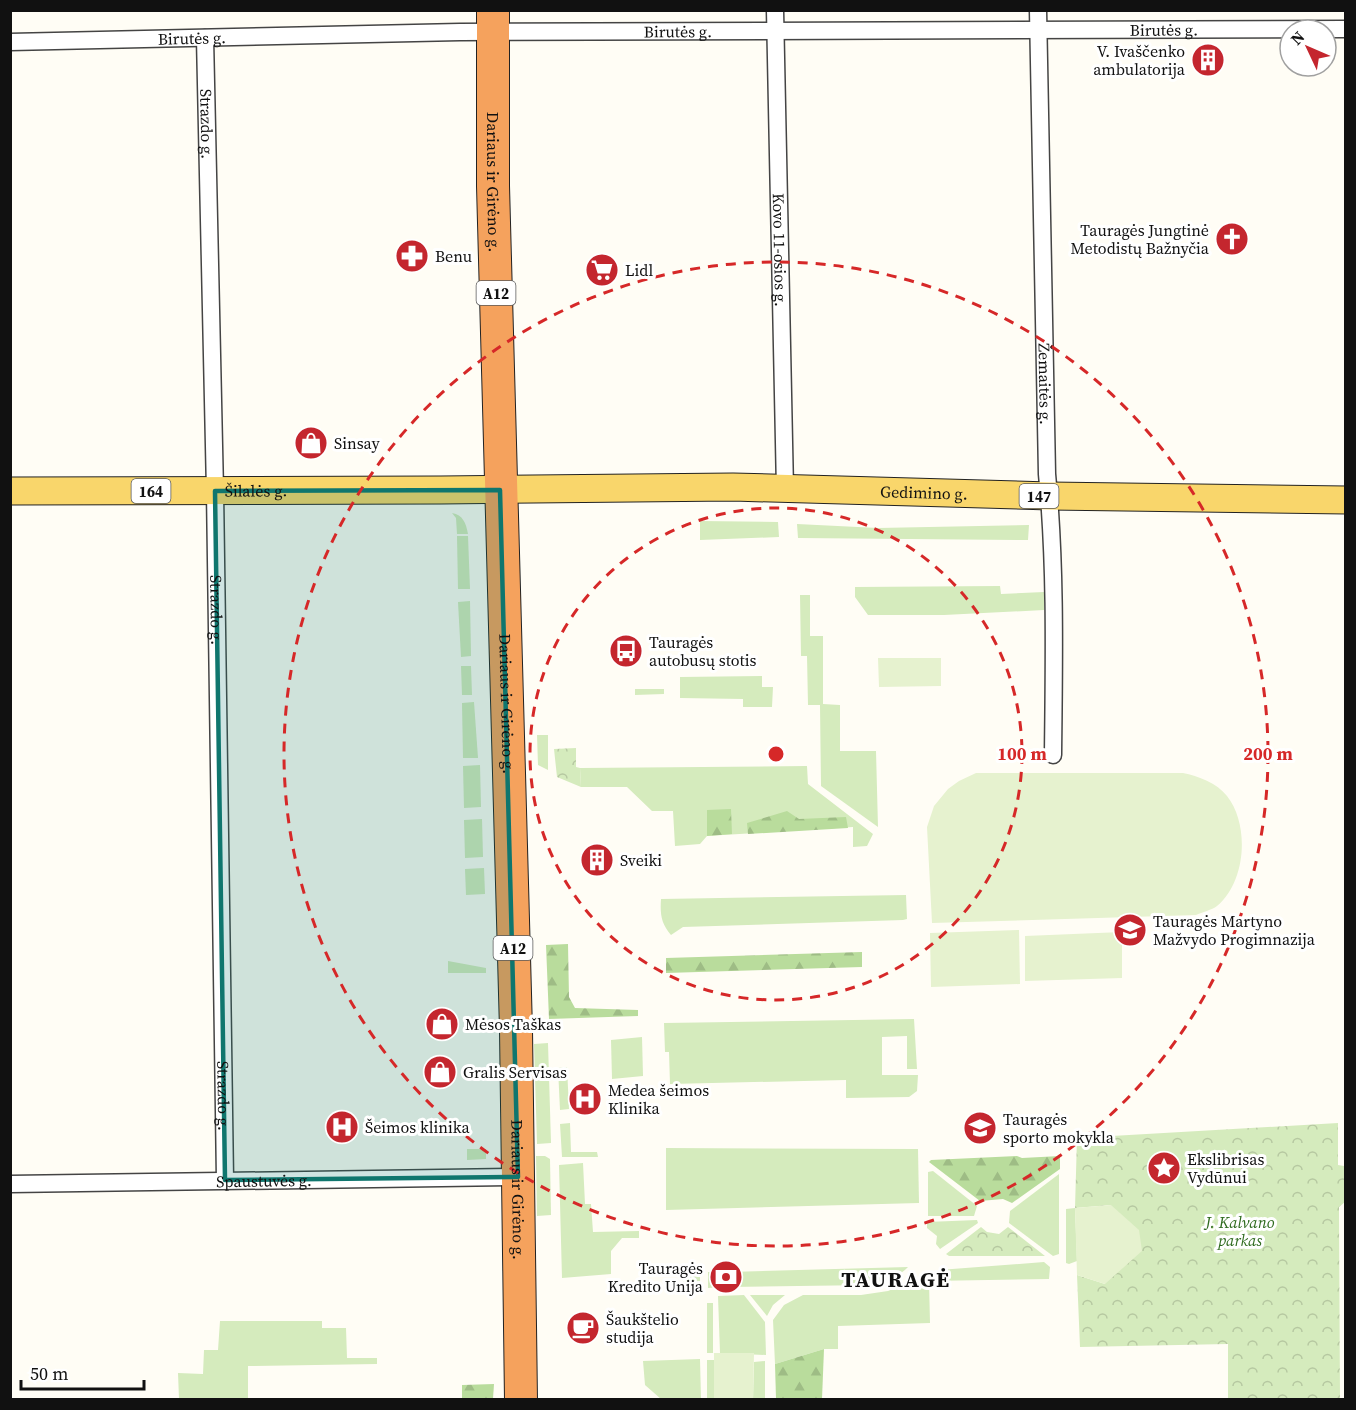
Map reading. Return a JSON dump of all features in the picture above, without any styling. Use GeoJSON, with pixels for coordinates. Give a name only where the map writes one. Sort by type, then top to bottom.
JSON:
{"type":"FeatureCollection","features":[{"type":"Feature","properties":{"kind":"highway","name":"Dariaus ir Girėno g."},"geometry":{"type":"LineString","coordinates":[[493,22],[500,490],[515,1018],[521,1400]]}},
{"type":"Feature","properties":{"kind":"main road","name":"Gedimino g."},"geometry":{"type":"LineString","coordinates":[[500,490],[711,487],[1050,496],[1346,500]]}},
{"type":"Feature","properties":{"kind":"main road","name":"Šilalės g."},"geometry":{"type":"LineString","coordinates":[[10,491],[500,490]]}},
{"type":"Feature","properties":{"kind":"street","name":"Kovo 11-osios g."},"geometry":{"type":"LineString","coordinates":[[775,10],[785,489]]}},
{"type":"Feature","properties":{"kind":"street","name":"Žemaitės g."},"geometry":{"type":"LineString","coordinates":[[1038,10],[1047,450],[1054,623],[1053,755]]}},
{"type":"Feature","properties":{"kind":"street","name":"Birutės g."},"geometry":{"type":"LineString","coordinates":[[10,42],[205,38],[493,22],[775,32],[1346,29]]}},
{"type":"Feature","properties":{"kind":"street","name":"Strazdo g."},"geometry":{"type":"LineString","coordinates":[[205,38],[215,491],[225,1180]]}},
{"type":"Feature","properties":{"kind":"street","name":"Spaustuvės g."},"geometry":{"type":"LineString","coordinates":[[10,1184],[518,1177]]}},
{"type":"Feature","properties":{"kind":"highlighted area"},"geometry":{"type":"Polygon","coordinates":[[[500,490],[518,1177],[225,1180],[215,491],[500,490]]]}},
{"type":"Feature","properties":{"kind":"green space"},"geometry":{"type":"Polygon","coordinates":[[[452,513],[463,520],[468,534],[457,534],[456,518],[452,513]]]}},
{"type":"Feature","properties":{"kind":"green space"},"geometry":{"type":"Polygon","coordinates":[[[700,521],[778,522],[779,537],[700,540],[700,521]]]}},
{"type":"Feature","properties":{"kind":"green space"},"geometry":{"type":"Polygon","coordinates":[[[797,524],[878,528],[1029,525],[1028,540],[798,538],[797,524]]]}},
{"type":"Feature","properties":{"kind":"green space"},"geometry":{"type":"Polygon","coordinates":[[[457,536],[468,536],[470,589],[458,589],[457,536]]]}},
{"type":"Feature","properties":{"kind":"green space"},"geometry":{"type":"Polygon","coordinates":[[[1000,586],[1001,594],[1044,592],[1044,610],[944,615],[868,615],[855,597],[855,587],[1000,586]]]}},
{"type":"Feature","properties":{"kind":"green space"},"geometry":{"type":"Polygon","coordinates":[[[800,595],[810,595],[810,636],[823,636],[823,704],[840,705],[840,751],[876,751],[878,827],[821,786],[820,705],[808,705],[807,656],[801,656],[800,595]]]}},
{"type":"Feature","properties":{"kind":"green space"},"geometry":{"type":"Polygon","coordinates":[[[470,601],[471,656],[461,657],[458,602],[470,601]]]}},
{"type":"Feature","properties":{"kind":"green space"},"geometry":{"type":"Polygon","coordinates":[[[878,658],[941,658],[941,686],[879,687],[878,658]]]}},
{"type":"Feature","properties":{"kind":"green space"},"geometry":{"type":"Polygon","coordinates":[[[461,666],[471,666],[472,695],[462,695],[461,666]]]}},
{"type":"Feature","properties":{"kind":"green space"},"geometry":{"type":"Polygon","coordinates":[[[762,676],[762,687],[773,687],[772,707],[743,707],[743,699],[680,698],[680,677],[762,676]]]}},
{"type":"Feature","properties":{"kind":"green space"},"geometry":{"type":"Polygon","coordinates":[[[635,689],[664,689],[664,694],[635,695],[635,689]]]}},
{"type":"Feature","properties":{"kind":"green space"},"geometry":{"type":"Polygon","coordinates":[[[474,702],[478,758],[463,758],[462,703],[474,702]]]}},
{"type":"Feature","properties":{"kind":"green space"},"geometry":{"type":"Polygon","coordinates":[[[537,735],[548,735],[548,770],[538,765],[537,735]]]}},
{"type":"Feature","properties":{"kind":"green space"},"geometry":{"type":"Polygon","coordinates":[[[576,748],[576,767],[580,768],[581,787],[557,777],[554,749],[576,748]]]}},
{"type":"Feature","properties":{"kind":"green space"},"geometry":{"type":"Polygon","coordinates":[[[480,765],[481,807],[464,808],[463,766],[480,765]]]}},
{"type":"Feature","properties":{"kind":"green space"},"geometry":{"type":"Polygon","coordinates":[[[807,766],[808,784],[873,834],[867,846],[853,847],[853,827],[707,836],[700,844],[675,846],[673,811],[652,811],[627,787],[581,787],[580,768],[807,766]]]}},
{"type":"Feature","properties":{"kind":"green space"},"geometry":{"type":"Polygon","coordinates":[[[976,773],[1183,773],[1201,778],[1218,787],[1227,796],[1239,822],[1242,853],[1234,883],[1227,896],[1217,906],[1196,915],[932,923],[927,827],[934,806],[948,789],[976,773]]]}},
{"type":"Feature","properties":{"kind":"green space"},"geometry":{"type":"Polygon","coordinates":[[[731,809],[732,834],[707,836],[707,810],[731,809]]]}},
{"type":"Feature","properties":{"kind":"green space"},"geometry":{"type":"Polygon","coordinates":[[[787,811],[799,819],[846,817],[848,828],[748,834],[747,823],[787,811]]]}},
{"type":"Feature","properties":{"kind":"green space"},"geometry":{"type":"Polygon","coordinates":[[[482,819],[483,857],[465,858],[464,820],[482,819]]]}},
{"type":"Feature","properties":{"kind":"green space"},"geometry":{"type":"Polygon","coordinates":[[[484,868],[485,894],[466,895],[465,869],[484,868]]]}},
{"type":"Feature","properties":{"kind":"green space"},"geometry":{"type":"Polygon","coordinates":[[[906,895],[907,919],[903,920],[683,927],[671,935],[663,922],[661,909],[661,899],[906,895]]]}},
{"type":"Feature","properties":{"kind":"green space"},"geometry":{"type":"Polygon","coordinates":[[[1019,930],[1020,984],[931,987],[930,933],[1019,930]]]}},
{"type":"Feature","properties":{"kind":"green space"},"geometry":{"type":"Polygon","coordinates":[[[1122,932],[1122,978],[1025,981],[1025,936],[1122,932]]]}},
{"type":"Feature","properties":{"kind":"green space"},"geometry":{"type":"Polygon","coordinates":[[[568,944],[569,997],[575,1008],[638,1010],[638,1016],[549,1019],[546,945],[568,944]]]}},
{"type":"Feature","properties":{"kind":"green space"},"geometry":{"type":"Polygon","coordinates":[[[862,952],[862,967],[666,973],[666,958],[862,952]]]}},
{"type":"Feature","properties":{"kind":"green space"},"geometry":{"type":"Polygon","coordinates":[[[448,961],[486,968],[486,973],[448,973],[448,961]]]}},
{"type":"Feature","properties":{"kind":"green space"},"geometry":{"type":"Polygon","coordinates":[[[914,1019],[917,1069],[907,1069],[907,1036],[882,1037],[882,1075],[918,1075],[917,1091],[909,1097],[846,1098],[846,1080],[670,1084],[669,1052],[665,1052],[664,1023],[914,1019]]]}},
{"type":"Feature","properties":{"kind":"green space"},"geometry":{"type":"Polygon","coordinates":[[[642,1037],[643,1076],[612,1079],[611,1040],[642,1037]]]}},
{"type":"Feature","properties":{"kind":"green space"},"geometry":{"type":"Polygon","coordinates":[[[548,1043],[551,1143],[537,1144],[534,1044],[548,1043]]]}},
{"type":"Feature","properties":{"kind":"green space"},"geometry":{"type":"Polygon","coordinates":[[[567,1067],[569,1109],[560,1110],[558,1068],[567,1067]]]}},
{"type":"Feature","properties":{"kind":"green space"},"geometry":{"type":"Polygon","coordinates":[[[570,1123],[571,1152],[597,1152],[598,1157],[562,1157],[560,1124],[570,1123]]]}},
{"type":"Feature","properties":{"kind":"green space","name":"J. Kalvano parkas"},"geometry":{"type":"Polygon","coordinates":[[[1338,1123],[1338,1165],[1344,1166],[1345,1202],[1339,1207],[1340,1399],[1228,1399],[1228,1344],[1080,1347],[1077,1275],[1105,1284],[1111,1205],[1075,1208],[1077,1138],[1338,1123]]]}},
{"type":"Feature","properties":{"kind":"green space"},"geometry":{"type":"Polygon","coordinates":[[[666,1148],[918,1149],[919,1203],[666,1210],[666,1148]]]}},
{"type":"Feature","properties":{"kind":"green space"},"geometry":{"type":"Polygon","coordinates":[[[467,1149],[486,1149],[486,1159],[467,1160],[467,1149]]]}},
{"type":"Feature","properties":{"kind":"green space"},"geometry":{"type":"Polygon","coordinates":[[[536,1156],[545,1156],[550,1159],[551,1215],[537,1216],[536,1156]]]}},
{"type":"Feature","properties":{"kind":"green space"},"geometry":{"type":"Polygon","coordinates":[[[1017,1156],[1022,1158],[1060,1156],[1060,1169],[1012,1203],[1003,1199],[980,1201],[929,1162],[931,1160],[1017,1156]]]}},
{"type":"Feature","properties":{"kind":"green space"},"geometry":{"type":"Polygon","coordinates":[[[583,1163],[585,1204],[591,1204],[593,1232],[639,1231],[639,1238],[622,1238],[611,1251],[611,1274],[562,1278],[559,1165],[583,1163]]]}},
{"type":"Feature","properties":{"kind":"green space"},"geometry":{"type":"Polygon","coordinates":[[[933,1171],[977,1206],[974,1216],[928,1216],[928,1172],[933,1171]]]}},
{"type":"Feature","properties":{"kind":"green space"},"geometry":{"type":"Polygon","coordinates":[[[1059,1174],[1059,1254],[1053,1256],[1009,1223],[1010,1211],[1059,1174]]]}},
{"type":"Feature","properties":{"kind":"green space"},"geometry":{"type":"Polygon","coordinates":[[[1111,1205],[1139,1230],[1142,1251],[1105,1284],[1077,1275],[1075,1208],[1111,1205]]]}},
{"type":"Feature","properties":{"kind":"green space"},"geometry":{"type":"Polygon","coordinates":[[[1075,1208],[1077,1261],[1069,1264],[1066,1263],[1066,1209],[1075,1208]]]}},
{"type":"Feature","properties":{"kind":"green space"},"geometry":{"type":"Polygon","coordinates":[[[977,1220],[978,1223],[940,1249],[936,1244],[937,1236],[927,1228],[927,1222],[977,1220]]]}},
{"type":"Feature","properties":{"kind":"green space"},"geometry":{"type":"Polygon","coordinates":[[[981,1227],[987,1232],[999,1234],[1008,1227],[1045,1256],[949,1256],[946,1254],[981,1227]]]}},
{"type":"Feature","properties":{"kind":"green space"},"geometry":{"type":"Polygon","coordinates":[[[1044,1262],[1050,1267],[1049,1279],[929,1281],[930,1323],[838,1326],[838,1349],[824,1349],[775,1364],[773,1320],[784,1305],[803,1295],[861,1295],[888,1291],[939,1270],[1044,1262]]]}},
{"type":"Feature","properties":{"kind":"green space"},"geometry":{"type":"Polygon","coordinates":[[[908,1267],[891,1279],[871,1285],[730,1287],[729,1272],[908,1267]]]}},
{"type":"Feature","properties":{"kind":"green space"},"geometry":{"type":"Polygon","coordinates":[[[680,1271],[700,1271],[700,1288],[688,1288],[681,1279],[680,1271]]]}},
{"type":"Feature","properties":{"kind":"green space"},"geometry":{"type":"Polygon","coordinates":[[[708,1272],[723,1272],[724,1287],[708,1288],[708,1272]]]}},
{"type":"Feature","properties":{"kind":"green space"},"geometry":{"type":"Polygon","coordinates":[[[744,1295],[765,1322],[766,1355],[720,1353],[718,1296],[744,1295]]]}},
{"type":"Feature","properties":{"kind":"green space"},"geometry":{"type":"Polygon","coordinates":[[[750,1295],[785,1295],[773,1305],[767,1316],[750,1295]]]}},
{"type":"Feature","properties":{"kind":"green space"},"geometry":{"type":"Polygon","coordinates":[[[707,1303],[713,1303],[713,1353],[707,1353],[707,1303]]]}},
{"type":"Feature","properties":{"kind":"green space"},"geometry":{"type":"Polygon","coordinates":[[[220,1321],[322,1321],[322,1328],[346,1328],[347,1358],[377,1358],[377,1364],[248,1366],[248,1399],[179,1399],[178,1373],[203,1374],[204,1350],[218,1350],[220,1321]]]}},
{"type":"Feature","properties":{"kind":"green space"},"geometry":{"type":"Polygon","coordinates":[[[824,1349],[822,1399],[776,1399],[775,1364],[824,1349]]]}},
{"type":"Feature","properties":{"kind":"green space"},"geometry":{"type":"Polygon","coordinates":[[[714,1353],[754,1353],[753,1399],[714,1399],[714,1353]]]}},
{"type":"Feature","properties":{"kind":"green space"},"geometry":{"type":"Polygon","coordinates":[[[700,1359],[701,1399],[661,1399],[645,1385],[643,1361],[700,1359]]]}},
{"type":"Feature","properties":{"kind":"green space"},"geometry":{"type":"Polygon","coordinates":[[[707,1360],[714,1360],[714,1399],[707,1399],[707,1360]]]}},
{"type":"Feature","properties":{"kind":"green space"},"geometry":{"type":"Polygon","coordinates":[[[765,1361],[765,1399],[753,1400],[754,1362],[765,1361]]]}},
{"type":"Feature","properties":{"kind":"green space"},"geometry":{"type":"Polygon","coordinates":[[[494,1384],[493,1399],[462,1399],[462,1385],[494,1384]]]}},
{"type":"Feature","properties":{"kind":"place","name":"V. Ivaščenko ambulatorija"},"geometry":{"type":"Point","coordinates":[1208,60]}},
{"type":"Feature","properties":{"kind":"place","name":"Tauragės Jungtinė Metodistų Bažnyčia"},"geometry":{"type":"Point","coordinates":[1232,239]}},
{"type":"Feature","properties":{"kind":"place","name":"Benu"},"geometry":{"type":"Point","coordinates":[412,256]}},
{"type":"Feature","properties":{"kind":"place","name":"Lidl"},"geometry":{"type":"Point","coordinates":[602,270]}},
{"type":"Feature","properties":{"kind":"place","name":"Sinsay"},"geometry":{"type":"Point","coordinates":[311,443]}},
{"type":"Feature","properties":{"kind":"place","name":"Tauragės autobusų stotis"},"geometry":{"type":"Point","coordinates":[626,651]}},
{"type":"Feature","properties":{"kind":"place","name":"Sveiki"},"geometry":{"type":"Point","coordinates":[597,860]}},
{"type":"Feature","properties":{"kind":"place","name":"Tauragės Martyno Mažvydo Progimnazija"},"geometry":{"type":"Point","coordinates":[1130,930]}},
{"type":"Feature","properties":{"kind":"place","name":"Mėsos Taškas"},"geometry":{"type":"Point","coordinates":[442,1024]}},
{"type":"Feature","properties":{"kind":"place","name":"Gralis Servisas"},"geometry":{"type":"Point","coordinates":[440,1072]}},
{"type":"Feature","properties":{"kind":"place","name":"Medea šeimos Klinika"},"geometry":{"type":"Point","coordinates":[585,1099]}},
{"type":"Feature","properties":{"kind":"place","name":"Šeimos klinika"},"geometry":{"type":"Point","coordinates":[342,1127]}},
{"type":"Feature","properties":{"kind":"place","name":"Tauragės sporto mokykla"},"geometry":{"type":"Point","coordinates":[980,1128]}},
{"type":"Feature","properties":{"kind":"place","name":"Ekslibrisas Vydūnui"},"geometry":{"type":"Point","coordinates":[1164,1168]}},
{"type":"Feature","properties":{"kind":"place","name":"Tauragės Kredito Unija"},"geometry":{"type":"Point","coordinates":[726,1277]}},
{"type":"Feature","properties":{"kind":"place","name":"Šaukštelio studija"},"geometry":{"type":"Point","coordinates":[583,1328]}},
{"type":"Feature","properties":{"kind":"district","name":"TAURAGĖ"},"geometry":{"type":"Point","coordinates":[896,1279]}}]}
